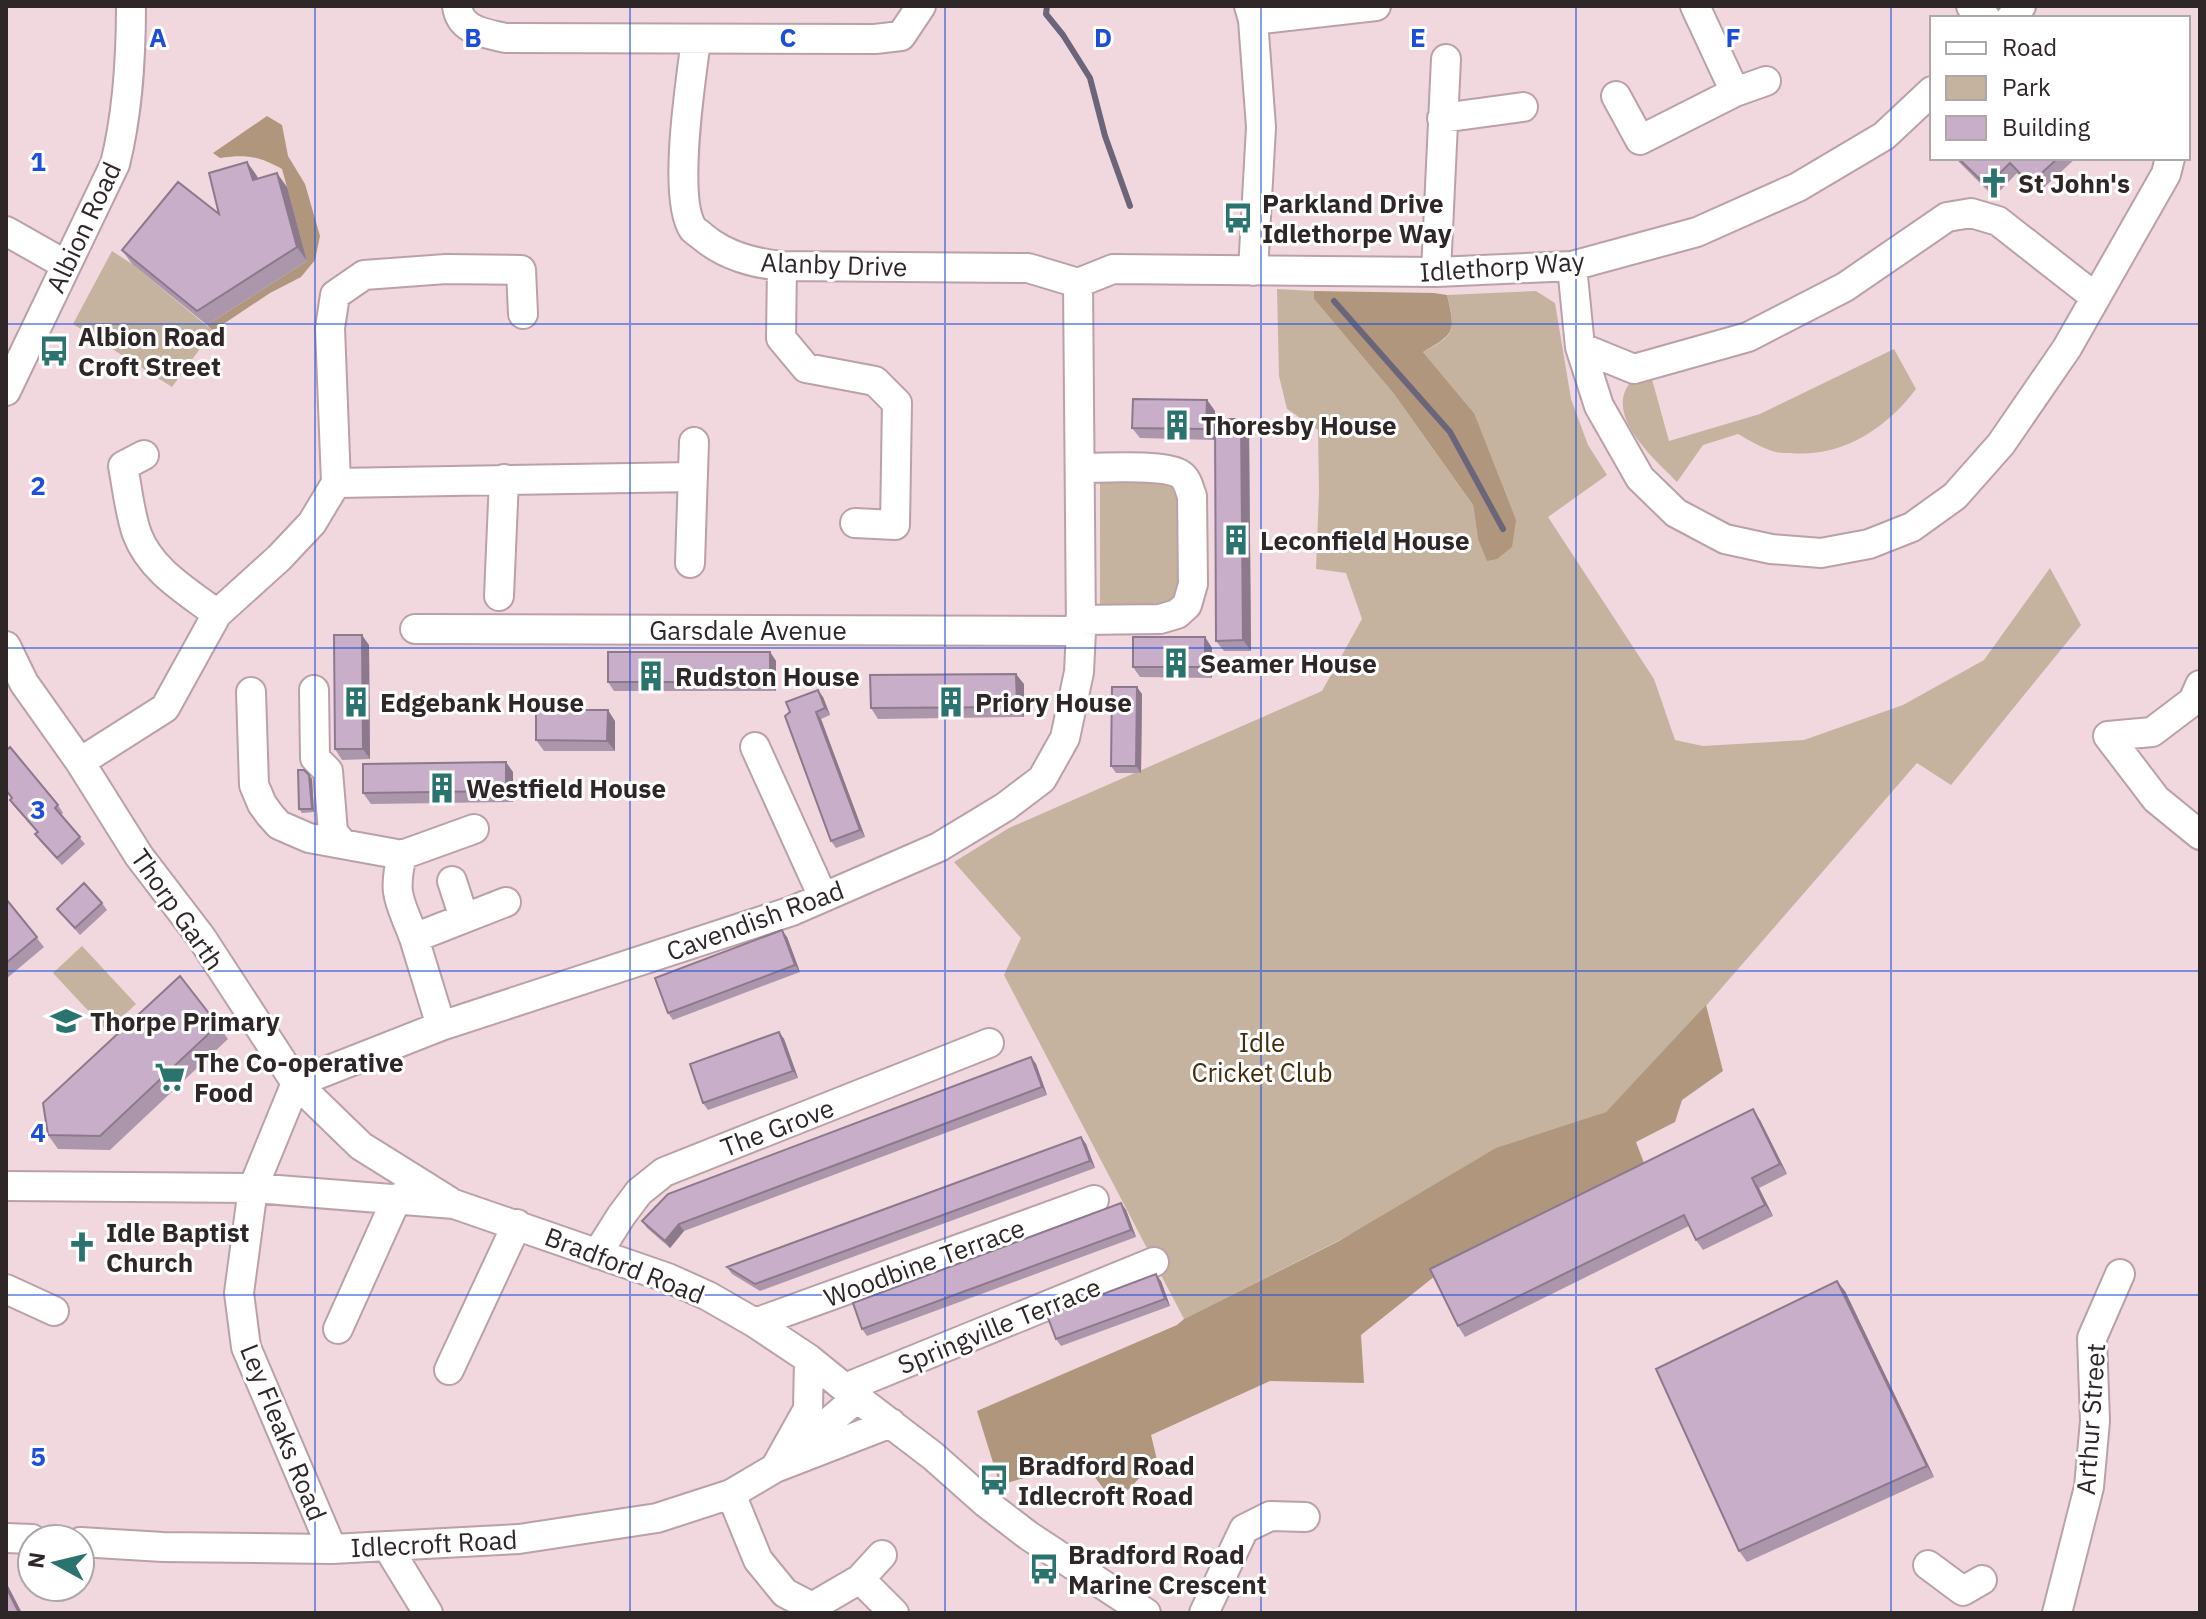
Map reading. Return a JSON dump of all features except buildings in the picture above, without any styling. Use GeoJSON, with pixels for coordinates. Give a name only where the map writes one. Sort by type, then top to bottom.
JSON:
{"type":"FeatureCollection","features":[{"type":"Feature","properties":{"kind":"street","name":"Albion Road"},"geometry":{"type":"LineString","coordinates":[[6,391],[115,164],[123,130],[131,64],[131,6]]}},
{"type":"Feature","properties":{"kind":"street"},"geometry":{"type":"LineString","coordinates":[[457,6],[458,15],[465,24],[478,32],[505,38],[696,40],[875,39],[901,36],[921,6]]}},
{"type":"Feature","properties":{"kind":"street"},"geometry":{"type":"LineString","coordinates":[[1253,271],[1261,127],[1251,13],[1376,6]]}},
{"type":"Feature","properties":{"kind":"street"},"geometry":{"type":"LineString","coordinates":[[1695,6],[1735,92]]}},
{"type":"Feature","properties":{"kind":"street","name":"Alanby Drive"},"geometry":{"type":"LineString","coordinates":[[696,40],[684,166],[684,204],[693,229],[718,249],[755,263],[782,266],[1028,268],[1078,283]]}},
{"type":"Feature","properties":{"kind":"street"},"geometry":{"type":"LineString","coordinates":[[1436,272],[1446,59]]}},
{"type":"Feature","properties":{"kind":"street"},"geometry":{"type":"LineString","coordinates":[[1616,96],[1640,140],[1735,92],[1766,81]]}},
{"type":"Feature","properties":{"kind":"street","name":"Idlethorp Way"},"geometry":{"type":"LineString","coordinates":[[1078,283],[1113,269],[1436,272],[1572,266],[1697,232],[1798,187],[1884,136],[1930,93]]}},
{"type":"Feature","properties":{"kind":"street"},"geometry":{"type":"LineString","coordinates":[[1442,118],[1523,107]]}},
{"type":"Feature","properties":{"kind":"street"},"geometry":{"type":"LineString","coordinates":[[1572,266],[1580,347],[1599,406],[1640,478],[1676,513],[1725,539],[1771,549],[1821,553],[1869,544],[1912,527],[1955,496],[2001,444],[2067,348],[2166,174],[2170,160]]}},
{"type":"Feature","properties":{"kind":"street"},"geometry":{"type":"LineString","coordinates":[[1580,347],[1634,369],[1748,337],[1845,287],[1947,217],[1971,213],[1998,221],[2095,297]]}},
{"type":"Feature","properties":{"kind":"street"},"geometry":{"type":"LineString","coordinates":[[6,231],[66,265]]}},
{"type":"Feature","properties":{"kind":"street"},"geometry":{"type":"LineString","coordinates":[[782,266],[781,338],[806,368],[875,381],[897,403],[895,525],[855,523]]}},
{"type":"Feature","properties":{"kind":"street"},"geometry":{"type":"LineString","coordinates":[[80,762],[165,708],[217,614],[279,558],[312,523],[336,483],[330,328],[335,295],[364,275],[446,269],[521,270],[523,314]]}},
{"type":"Feature","properties":{"kind":"street","name":"Cavendish Road"},"geometry":{"type":"LineString","coordinates":[[296,1083],[441,1026],[792,911],[939,847],[1005,807],[1042,779],[1065,738],[1079,672],[1078,283]]}},
{"type":"Feature","properties":{"kind":"street"},"geometry":{"type":"LineString","coordinates":[[690,563],[694,442]]}},
{"type":"Feature","properties":{"kind":"street"},"geometry":{"type":"LineString","coordinates":[[124,459],[137,533],[151,560],[217,614]]}},
{"type":"Feature","properties":{"kind":"street"},"geometry":{"type":"LineString","coordinates":[[1080,468],[1156,468],[1180,474],[1188,482],[1192,496],[1193,584],[1187,605],[1177,614],[1160,619],[1081,626]]}},
{"type":"Feature","properties":{"kind":"street"},"geometry":{"type":"LineString","coordinates":[[336,483],[693,477]]}},
{"type":"Feature","properties":{"kind":"street"},"geometry":{"type":"LineString","coordinates":[[499,596],[504,479]]}},
{"type":"Feature","properties":{"kind":"street","name":"Garsdale Avenue"},"geometry":{"type":"LineString","coordinates":[[415,629],[1081,626]]}},
{"type":"Feature","properties":{"kind":"street","name":"Thorp Garth"},"geometry":{"type":"LineString","coordinates":[[6,646],[24,683],[80,762],[139,856],[201,937],[296,1083],[361,1146],[454,1204]]}},
{"type":"Feature","properties":{"kind":"street"},"geometry":{"type":"LineString","coordinates":[[2200,685],[2193,701],[2152,732],[2108,736],[2156,799],[2200,835]]}},
{"type":"Feature","properties":{"kind":"street"},"geometry":{"type":"LineString","coordinates":[[314,690],[315,758],[328,771],[333,832],[343,844]]}},
{"type":"Feature","properties":{"kind":"street"},"geometry":{"type":"LineString","coordinates":[[251,692],[254,785],[262,804],[279,825],[309,838],[402,855],[474,829]]}},
{"type":"Feature","properties":{"kind":"street"},"geometry":{"type":"LineString","coordinates":[[755,747],[823,897]]}},
{"type":"Feature","properties":{"kind":"street"},"geometry":{"type":"LineString","coordinates":[[402,855],[396,878],[398,900],[414,938],[441,1026]]}},
{"type":"Feature","properties":{"kind":"street"},"geometry":{"type":"LineString","coordinates":[[452,881],[464,918]]}},
{"type":"Feature","properties":{"kind":"street"},"geometry":{"type":"LineString","coordinates":[[414,938],[506,902]]}},
{"type":"Feature","properties":{"kind":"street","name":"The Grove"},"geometry":{"type":"LineString","coordinates":[[597,1254],[639,1192],[664,1172],[989,1043]]}},
{"type":"Feature","properties":{"kind":"street","name":"Ley Fleaks Road"},"geometry":{"type":"LineString","coordinates":[[296,1083],[253,1188],[239,1293],[246,1347],[332,1549]]}},
{"type":"Feature","properties":{"kind":"street","name":"Bradford Road"},"geometry":{"type":"LineString","coordinates":[[6,1186],[253,1188],[454,1204],[668,1278],[708,1296],[809,1359],[1029,1536],[1146,1613]]}},
{"type":"Feature","properties":{"kind":"street"},"geometry":{"type":"LineString","coordinates":[[338,1329],[397,1198]]}},
{"type":"Feature","properties":{"kind":"street","name":"Woodbine Terrace"},"geometry":{"type":"LineString","coordinates":[[755,1323],[1094,1200]]}},
{"type":"Feature","properties":{"kind":"street"},"geometry":{"type":"LineString","coordinates":[[449,1370],[517,1224]]}},
{"type":"Feature","properties":{"kind":"street","name":"Springville Terrace"},"geometry":{"type":"LineString","coordinates":[[851,1393],[1154,1262]]}},
{"type":"Feature","properties":{"kind":"street","name":"Arthur Street"},"geometry":{"type":"LineString","coordinates":[[2057,1613],[2089,1487],[2095,1421],[2092,1338],[2120,1274]]}},
{"type":"Feature","properties":{"kind":"street"},"geometry":{"type":"LineString","coordinates":[[11,1299],[54,1311]]}},
{"type":"Feature","properties":{"kind":"street"},"geometry":{"type":"LineString","coordinates":[[775,1468],[808,1409],[809,1359]]}},
{"type":"Feature","properties":{"kind":"street","name":"Idlecroft Road"},"geometry":{"type":"LineString","coordinates":[[775,1468],[851,1393]]}},
{"type":"Feature","properties":{"kind":"street","name":"Idlecroft Road"},"geometry":{"type":"LineString","coordinates":[[96,1543],[332,1549],[519,1539],[657,1518],[731,1494],[775,1468],[891,1423]]}},
{"type":"Feature","properties":{"kind":"street"},"geometry":{"type":"LineString","coordinates":[[731,1494],[758,1560],[785,1593],[812,1607],[860,1579],[882,1555]]}},
{"type":"Feature","properties":{"kind":"street"},"geometry":{"type":"LineString","coordinates":[[1204,1613],[1244,1529],[1270,1516],[1305,1517]]}},
{"type":"Feature","properties":{"kind":"street"},"geometry":{"type":"LineString","coordinates":[[387,1546],[428,1613]]}},
{"type":"Feature","properties":{"kind":"street"},"geometry":{"type":"LineString","coordinates":[[1928,1565],[1968,1595]]}},
{"type":"Feature","properties":{"kind":"street"},"geometry":{"type":"LineString","coordinates":[[860,1579],[894,1613]]}},
{"type":"Feature","properties":{"kind":"green space"},"geometry":{"type":"Polygon","coordinates":[[[112,251],[213,331],[172,387],[73,324],[112,251]]]}},
{"type":"Feature","properties":{"kind":"green space","name":"Idle Cricket Club"},"geometry":{"type":"Polygon","coordinates":[[[1277,289],[1314,291],[1314,299],[1394,394],[1473,505],[1478,539],[1474,413],[1423,352],[1442,341],[1451,331],[1452,317],[1447,295],[1536,291],[1555,303],[1571,399],[1588,445],[1607,475],[1548,517],[1654,679],[1675,740],[1703,746],[1804,740],[1903,705],[1984,660],[2050,568],[2081,625],[1951,785],[1917,763],[1685,1030],[1606,1112],[1557,1130],[1184,1319],[1004,975],[1021,938],[954,862],[1009,828],[1322,691],[1362,619],[1346,573],[1316,569],[1318,430],[1287,409],[1279,376],[1277,289]]]}},
{"type":"Feature","properties":{"kind":"green space"},"geometry":{"type":"Polygon","coordinates":[[[1894,349],[1916,389],[1891,417],[1876,428],[1861,438],[1827,451],[1776,452],[1738,434],[1703,445],[1677,482],[1638,440],[1624,414],[1623,402],[1628,385],[1636,377],[1650,372],[1669,441],[1760,414],[1894,349]]]}},
{"type":"Feature","properties":{"kind":"green space"},"geometry":{"type":"Polygon","coordinates":[[[1100,478],[1161,480],[1179,489],[1182,503],[1179,588],[1174,600],[1163,606],[1100,608],[1100,478]]]}},
{"type":"Feature","properties":{"kind":"green space"},"geometry":{"type":"Polygon","coordinates":[[[82,946],[136,1004],[107,1031],[53,973],[82,946]]]}},
{"type":"Feature","properties":{"kind":"shaded area"},"geometry":{"type":"Polygon","coordinates":[[[267,116],[282,125],[288,156],[305,184],[320,236],[315,260],[301,277],[270,293],[213,331],[207,325],[307,261],[282,169],[252,157],[220,158],[213,153],[267,116]]]}},
{"type":"Feature","properties":{"kind":"shaded area"},"geometry":{"type":"Polygon","coordinates":[[[1314,291],[1447,295],[1452,317],[1450,331],[1423,352],[1474,413],[1516,520],[1512,547],[1497,559],[1487,561],[1478,539],[1473,505],[1394,394],[1314,299],[1314,291]]]}},
{"type":"Feature","properties":{"kind":"shaded area"},"geometry":{"type":"Polygon","coordinates":[[[1706,1005],[1723,1071],[1682,1100],[1675,1122],[1636,1142],[1644,1163],[1435,1276],[1361,1335],[1364,1383],[1270,1381],[1151,1435],[1157,1460],[1115,1503],[1082,1461],[1000,1485],[977,1411],[1177,1325],[1339,1241],[1496,1148],[1606,1112],[1706,1005]]]}},
{"type":"Feature","properties":{"kind":"waterway"},"geometry":{"type":"LineString","coordinates":[[1047,6],[1046,14],[1090,78],[1105,136],[1130,206]]}},
{"type":"Feature","properties":{"kind":"waterway"},"geometry":{"type":"LineString","coordinates":[[1334,301],[1450,432],[1503,529]]}},
{"type":"Feature","properties":{"kind":"place","name":"St John's"},"geometry":{"type":"Point","coordinates":[1994,183]}},
{"type":"Feature","properties":{"kind":"place","name":"Parkland Drive Idlethorpe Way"},"geometry":{"type":"Point","coordinates":[1238,218]}},
{"type":"Feature","properties":{"kind":"place","name":"Albion Road Croft Street"},"geometry":{"type":"Point","coordinates":[54,351]}},
{"type":"Feature","properties":{"kind":"place","name":"Thoresby House"},"geometry":{"type":"Point","coordinates":[1177,425]}},
{"type":"Feature","properties":{"kind":"place","name":"Leconfield House"},"geometry":{"type":"Point","coordinates":[1236,540]}},
{"type":"Feature","properties":{"kind":"place","name":"Seamer House"},"geometry":{"type":"Point","coordinates":[1176,663]}},
{"type":"Feature","properties":{"kind":"place","name":"Rudston House"},"geometry":{"type":"Point","coordinates":[651,676]}},
{"type":"Feature","properties":{"kind":"place","name":"Edgebank House"},"geometry":{"type":"Point","coordinates":[356,702]}},
{"type":"Feature","properties":{"kind":"place","name":"Priory House"},"geometry":{"type":"Point","coordinates":[951,702]}},
{"type":"Feature","properties":{"kind":"place","name":"Westfield House"},"geometry":{"type":"Point","coordinates":[442,788]}},
{"type":"Feature","properties":{"kind":"place","name":"Thorpe Primary"},"geometry":{"type":"Point","coordinates":[66,1021]}},
{"type":"Feature","properties":{"kind":"place","name":"The Co-operative Food"},"geometry":{"type":"Point","coordinates":[170,1077]}},
{"type":"Feature","properties":{"kind":"place","name":"Idle Baptist Church"},"geometry":{"type":"Point","coordinates":[82,1247]}},
{"type":"Feature","properties":{"kind":"place","name":"Bradford Road Idlecroft Road"},"geometry":{"type":"Point","coordinates":[994,1480]}},
{"type":"Feature","properties":{"kind":"place","name":"Bradford Road Marine Crescent"},"geometry":{"type":"Point","coordinates":[1044,1569]}}]}
